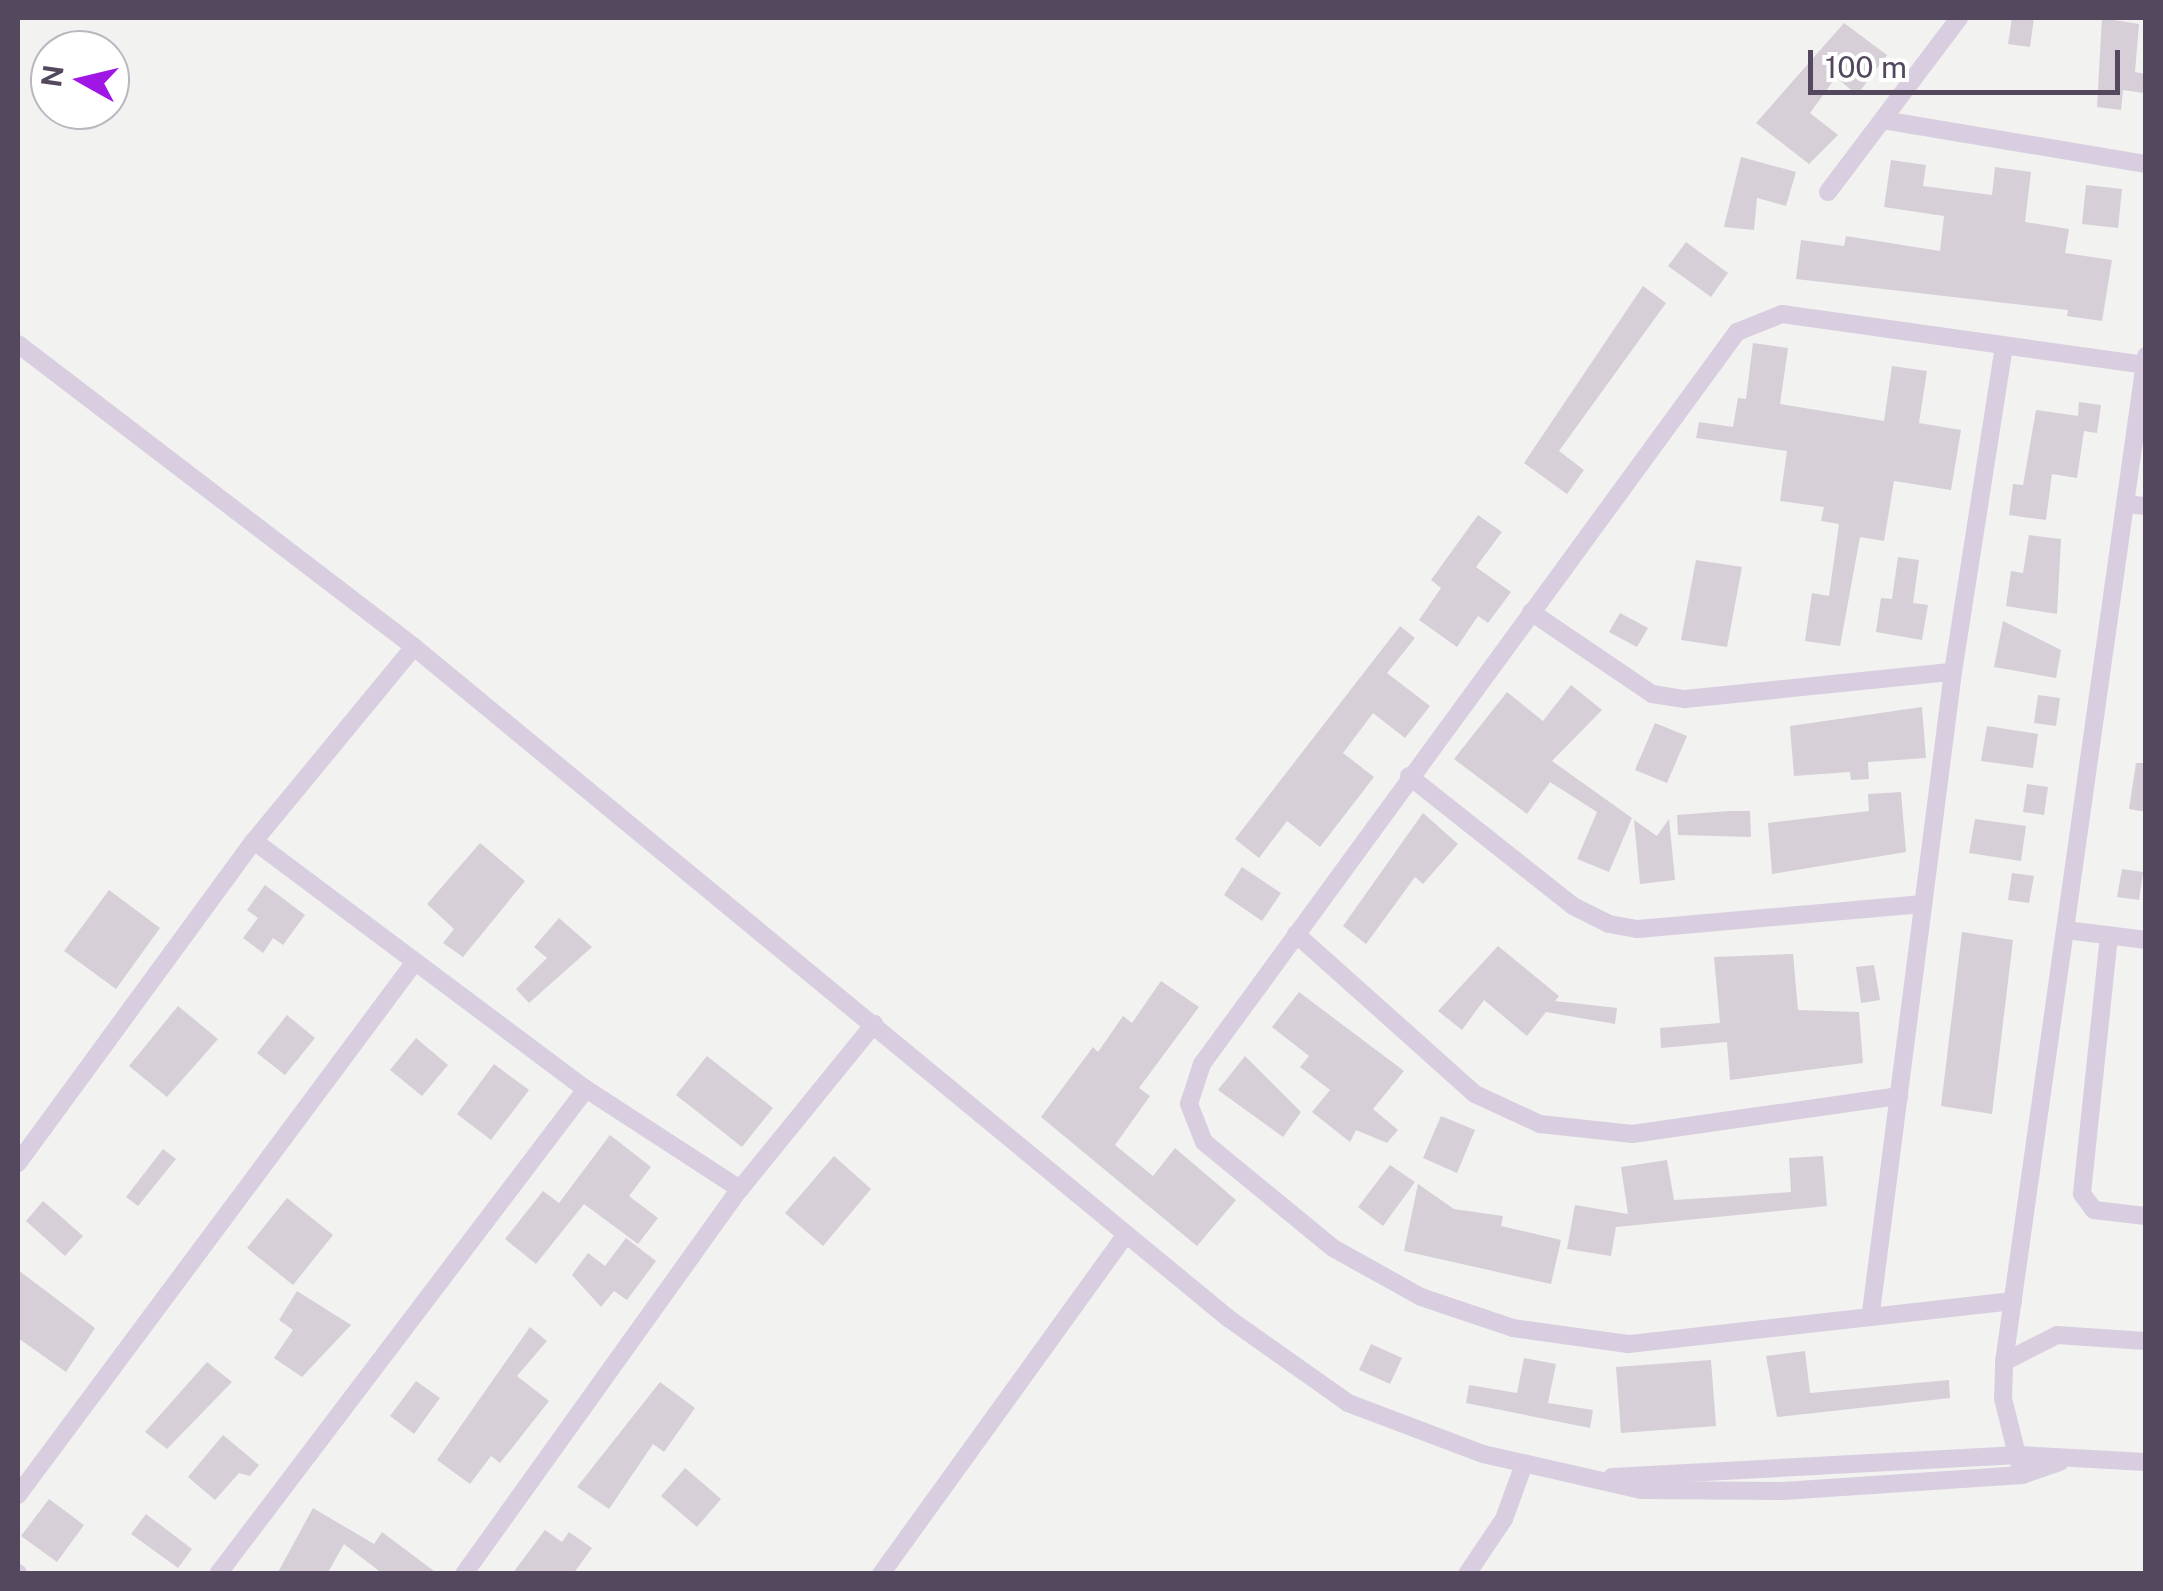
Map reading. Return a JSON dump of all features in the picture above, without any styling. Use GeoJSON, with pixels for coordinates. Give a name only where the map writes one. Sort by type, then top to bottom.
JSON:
{"type":"FeatureCollection","features":[{"type":"Feature","properties":{"kind":"street"},"geometry":{"type":"LineString","coordinates":[[1828,192],[1958,18]]}},
{"type":"Feature","properties":{"kind":"street"},"geometry":{"type":"LineString","coordinates":[[1883,120],[2146,164]]}},
{"type":"Feature","properties":{"kind":"street"},"geometry":{"type":"LineString","coordinates":[[2013,1301],[1582,1343],[1421,1296],[1333,1248],[1204,1142],[1189,1104],[1202,1064],[1409,776],[1724,347],[1750,325],[1782,314],[2144,365]]}},
{"type":"Feature","properties":{"kind":"street"},"geometry":{"type":"LineString","coordinates":[[18,344],[414,647],[1307,1380],[1421,1433],[1524,1464],[1688,1492],[2022,1475],[2060,1462]]}},
{"type":"Feature","properties":{"kind":"street"},"geometry":{"type":"LineString","coordinates":[[1871,1312],[1953,672],[2004,348]]}},
{"type":"Feature","properties":{"kind":"street"},"geometry":{"type":"LineString","coordinates":[[2022,1475],[2004,1398],[2004,1362],[2146,356]]}},
{"type":"Feature","properties":{"kind":"street"},"geometry":{"type":"LineString","coordinates":[[2126,504],[2146,506]]}},
{"type":"Feature","properties":{"kind":"street"},"geometry":{"type":"LineString","coordinates":[[1532,612],[1620,678],[1685,699],[1953,672]]}},
{"type":"Feature","properties":{"kind":"street"},"geometry":{"type":"LineString","coordinates":[[18,1163],[254,841],[414,647]]}},
{"type":"Feature","properties":{"kind":"street"},"geometry":{"type":"LineString","coordinates":[[1409,776],[1573,906],[1609,924],[1638,929],[1923,904]]}},
{"type":"Feature","properties":{"kind":"street"},"geometry":{"type":"LineString","coordinates":[[254,841],[586,1089],[740,1189]]}},
{"type":"Feature","properties":{"kind":"street"},"geometry":{"type":"LineString","coordinates":[[2066,930],[2146,940]]}},
{"type":"Feature","properties":{"kind":"street"},"geometry":{"type":"LineString","coordinates":[[1296,934],[1475,1094],[1540,1124],[1632,1134],[1899,1096]]}},
{"type":"Feature","properties":{"kind":"street"},"geometry":{"type":"LineString","coordinates":[[2109,936],[2082,1194],[2094,1210],[2146,1216]]}},
{"type":"Feature","properties":{"kind":"street"},"geometry":{"type":"LineString","coordinates":[[18,1496],[414,963]]}},
{"type":"Feature","properties":{"kind":"street"},"geometry":{"type":"LineString","coordinates":[[464,1574],[740,1189],[874,1024]]}},
{"type":"Feature","properties":{"kind":"street"},"geometry":{"type":"LineString","coordinates":[[218,1574],[586,1089]]}},
{"type":"Feature","properties":{"kind":"street"},"geometry":{"type":"LineString","coordinates":[[881,1574],[1126,1234]]}},
{"type":"Feature","properties":{"kind":"street"},"geometry":{"type":"LineString","coordinates":[[2004,1362],[2057,1335],[2146,1341]]}},
{"type":"Feature","properties":{"kind":"street"},"geometry":{"type":"LineString","coordinates":[[1586,1477],[2018,1455],[2060,1462],[2146,1462]]}},
{"type":"Feature","properties":{"kind":"street"},"geometry":{"type":"LineString","coordinates":[[1467,1574],[1483,1552],[1524,1464]]}},
{"type":"Feature","properties":{"kind":"street"},"geometry":{"type":"LineString","coordinates":[[1482,1574],[1483,1552]]}},
{"type":"Feature","properties":{"kind":"building"},"geometry":{"type":"Polygon","coordinates":[[[2012,18],[2034,18],[2030,47],[2008,44],[2012,18]]]}},
{"type":"Feature","properties":{"kind":"building"},"geometry":{"type":"Polygon","coordinates":[[[2102,18],[2139,24],[2135,72],[2146,74],[2144,93],[2123,90],[2121,110],[2097,107],[2102,18]]]}},
{"type":"Feature","properties":{"kind":"building"},"geometry":{"type":"Polygon","coordinates":[[[1844,23],[1887,55],[1857,95],[1836,77],[1810,113],[1838,135],[1809,164],[1756,123],[1844,23]]]}},
{"type":"Feature","properties":{"kind":"building"},"geometry":{"type":"Polygon","coordinates":[[[1741,157],[1796,172],[1786,206],[1757,198],[1754,230],[1724,227],[1741,157]]]}},
{"type":"Feature","properties":{"kind":"building"},"geometry":{"type":"Polygon","coordinates":[[[1891,160],[1926,165],[1923,186],[1992,195],[1995,167],[2031,172],[2025,222],[2069,229],[2065,253],[2112,260],[2102,321],[2067,316],[2068,310],[1796,279],[1801,240],[1844,246],[1846,236],[1940,251],[1944,216],[1884,207],[1891,160]]]}},
{"type":"Feature","properties":{"kind":"building"},"geometry":{"type":"Polygon","coordinates":[[[2086,185],[2122,189],[2118,228],[2082,224],[2086,185]]]}},
{"type":"Feature","properties":{"kind":"building"},"geometry":{"type":"Polygon","coordinates":[[[1686,242],[1728,273],[1711,297],[1668,266],[1686,242]]]}},
{"type":"Feature","properties":{"kind":"building"},"geometry":{"type":"Polygon","coordinates":[[[1643,286],[1666,303],[1559,451],[1584,470],[1567,494],[1524,463],[1643,286]]]}},
{"type":"Feature","properties":{"kind":"building"},"geometry":{"type":"Polygon","coordinates":[[[1753,343],[1788,348],[1780,404],[1884,421],[1892,366],[1927,371],[1919,423],[1961,430],[1951,490],[1894,481],[1884,541],[1860,537],[1840,646],[1805,641],[1812,593],[1829,596],[1839,524],[1821,521],[1824,507],[1780,501],[1787,451],[1696,438],[1699,422],[1733,427],[1738,398],[1746,399],[1753,343]]]}},
{"type":"Feature","properties":{"kind":"building"},"geometry":{"type":"Polygon","coordinates":[[[2079,402],[2101,405],[2097,433],[2084,431],[2077,478],[2052,474],[2046,520],[2009,515],[2013,484],[2023,485],[2036,410],[2078,416],[2079,402]]]}},
{"type":"Feature","properties":{"kind":"building"},"geometry":{"type":"Polygon","coordinates":[[[1478,515],[1502,532],[1476,567],[1511,592],[1488,623],[1478,616],[1457,647],[1419,620],[1441,588],[1431,580],[1478,515]]]}},
{"type":"Feature","properties":{"kind":"building"},"geometry":{"type":"Polygon","coordinates":[[[2029,535],[2061,539],[2057,614],[2006,606],[2011,571],[2023,573],[2029,535]]]}},
{"type":"Feature","properties":{"kind":"building"},"geometry":{"type":"Polygon","coordinates":[[[1898,557],[1919,560],[1913,603],[1928,605],[1922,640],[1876,632],[1881,598],[1892,599],[1898,557]]]}},
{"type":"Feature","properties":{"kind":"building"},"geometry":{"type":"Polygon","coordinates":[[[1696,560],[1742,567],[1727,647],[1681,640],[1696,560]]]}},
{"type":"Feature","properties":{"kind":"building"},"geometry":{"type":"Polygon","coordinates":[[[1620,613],[1648,628],[1637,647],[1609,632],[1620,613]]]}},
{"type":"Feature","properties":{"kind":"building"},"geometry":{"type":"Polygon","coordinates":[[[2003,621],[2061,650],[2056,678],[1994,667],[2003,621]]]}},
{"type":"Feature","properties":{"kind":"building"},"geometry":{"type":"Polygon","coordinates":[[[1400,626],[1415,638],[1387,673],[1430,706],[1405,738],[1373,713],[1343,753],[1374,777],[1320,847],[1287,821],[1259,858],[1235,839],[1400,626]]]}},
{"type":"Feature","properties":{"kind":"building"},"geometry":{"type":"Polygon","coordinates":[[[1571,685],[1602,710],[1552,761],[1632,818],[1609,872],[1577,859],[1597,812],[1550,782],[1527,814],[1454,759],[1507,692],[1543,721],[1571,685]]]}},
{"type":"Feature","properties":{"kind":"building"},"geometry":{"type":"Polygon","coordinates":[[[2038,695],[2060,698],[2056,726],[2034,723],[2038,695]]]}},
{"type":"Feature","properties":{"kind":"building"},"geometry":{"type":"Polygon","coordinates":[[[1922,707],[1926,758],[1868,762],[1869,779],[1851,780],[1850,772],[1794,776],[1790,726],[1922,707]]]}},
{"type":"Feature","properties":{"kind":"building"},"geometry":{"type":"Polygon","coordinates":[[[1655,723],[1687,736],[1667,783],[1635,770],[1655,723]]]}},
{"type":"Feature","properties":{"kind":"building"},"geometry":{"type":"Polygon","coordinates":[[[1987,726],[2038,734],[2033,768],[1981,761],[1987,726]]]}},
{"type":"Feature","properties":{"kind":"building"},"geometry":{"type":"Polygon","coordinates":[[[2136,763],[2146,763],[2146,812],[2129,809],[2136,763]]]}},
{"type":"Feature","properties":{"kind":"building"},"geometry":{"type":"Polygon","coordinates":[[[2027,784],[2048,787],[2044,815],[2023,812],[2027,784]]]}},
{"type":"Feature","properties":{"kind":"building"},"geometry":{"type":"Polygon","coordinates":[[[1901,792],[1906,852],[1772,874],[1768,823],[1869,811],[1868,794],[1901,792]]]}},
{"type":"Feature","properties":{"kind":"building"},"geometry":{"type":"Polygon","coordinates":[[[1750,811],[1751,837],[1678,835],[1677,815],[1750,811]]]}},
{"type":"Feature","properties":{"kind":"building"},"geometry":{"type":"Polygon","coordinates":[[[1423,813],[1458,844],[1423,884],[1415,877],[1366,944],[1343,926],[1423,813]]]}},
{"type":"Feature","properties":{"kind":"building"},"geometry":{"type":"Polygon","coordinates":[[[1669,819],[1675,880],[1640,884],[1634,820],[1657,836],[1669,819]]]}},
{"type":"Feature","properties":{"kind":"building"},"geometry":{"type":"Polygon","coordinates":[[[1975,819],[2026,826],[2021,861],[1969,853],[1975,819]]]}},
{"type":"Feature","properties":{"kind":"building"},"geometry":{"type":"Polygon","coordinates":[[[480,843],[525,881],[463,957],[443,943],[454,929],[427,904],[480,843]]]}},
{"type":"Feature","properties":{"kind":"building"},"geometry":{"type":"Polygon","coordinates":[[[1242,867],[1281,893],[1262,921],[1224,895],[1242,867]]]}},
{"type":"Feature","properties":{"kind":"building"},"geometry":{"type":"Polygon","coordinates":[[[2122,869],[2143,872],[2139,900],[2117,897],[2122,869]]]}},
{"type":"Feature","properties":{"kind":"building"},"geometry":{"type":"Polygon","coordinates":[[[2012,873],[2034,876],[2029,903],[2008,900],[2012,873]]]}},
{"type":"Feature","properties":{"kind":"building"},"geometry":{"type":"Polygon","coordinates":[[[265,885],[305,915],[283,945],[273,938],[263,953],[243,938],[258,918],[247,910],[265,885]]]}},
{"type":"Feature","properties":{"kind":"building"},"geometry":{"type":"Polygon","coordinates":[[[109,890],[160,928],[116,989],[64,951],[109,890]]]}},
{"type":"Feature","properties":{"kind":"building"},"geometry":{"type":"Polygon","coordinates":[[[559,918],[592,947],[529,1003],[516,989],[547,958],[534,947],[559,918]]]}},
{"type":"Feature","properties":{"kind":"building"},"geometry":{"type":"Polygon","coordinates":[[[1962,932],[2013,940],[1992,1114],[1941,1106],[1962,932]]]}},
{"type":"Feature","properties":{"kind":"building"},"geometry":{"type":"Polygon","coordinates":[[[1498,946],[1559,996],[1555,1001],[1617,1008],[1615,1024],[1546,1012],[1527,1036],[1484,1000],[1462,1030],[1438,1011],[1498,946]]]}},
{"type":"Feature","properties":{"kind":"building"},"geometry":{"type":"Polygon","coordinates":[[[1793,954],[1798,1010],[1859,1012],[1863,1063],[1730,1080],[1727,1042],[1661,1048],[1660,1028],[1720,1023],[1714,957],[1793,954]]]}},
{"type":"Feature","properties":{"kind":"building"},"geometry":{"type":"Polygon","coordinates":[[[1874,965],[1880,1000],[1861,1003],[1856,967],[1874,965]]]}},
{"type":"Feature","properties":{"kind":"building"},"geometry":{"type":"Polygon","coordinates":[[[1161,981],[1199,1007],[1139,1088],[1150,1096],[1115,1145],[1153,1176],[1175,1148],[1236,1200],[1197,1246],[1041,1117],[1093,1047],[1098,1052],[1123,1016],[1132,1023],[1161,981]]]}},
{"type":"Feature","properties":{"kind":"building"},"geometry":{"type":"Polygon","coordinates":[[[1299,992],[1404,1071],[1373,1109],[1398,1130],[1387,1143],[1356,1130],[1350,1142],[1312,1112],[1330,1090],[1300,1067],[1309,1056],[1272,1027],[1299,992]]]}},
{"type":"Feature","properties":{"kind":"building"},"geometry":{"type":"Polygon","coordinates":[[[178,1006],[218,1039],[167,1097],[129,1066],[178,1006]]]}},
{"type":"Feature","properties":{"kind":"building"},"geometry":{"type":"Polygon","coordinates":[[[287,1015],[315,1038],[285,1075],[257,1053],[287,1015]]]}},
{"type":"Feature","properties":{"kind":"building"},"geometry":{"type":"Polygon","coordinates":[[[416,1038],[448,1065],[422,1096],[390,1070],[416,1038]]]}},
{"type":"Feature","properties":{"kind":"building"},"geometry":{"type":"Polygon","coordinates":[[[707,1056],[773,1108],[742,1147],[676,1095],[707,1056]]]}},
{"type":"Feature","properties":{"kind":"building"},"geometry":{"type":"Polygon","coordinates":[[[1245,1056],[1301,1112],[1283,1137],[1218,1090],[1245,1056]]]}},
{"type":"Feature","properties":{"kind":"building"},"geometry":{"type":"Polygon","coordinates":[[[494,1064],[529,1090],[491,1140],[457,1114],[494,1064]]]}},
{"type":"Feature","properties":{"kind":"building"},"geometry":{"type":"Polygon","coordinates":[[[1441,1116],[1475,1130],[1457,1173],[1423,1158],[1441,1116]]]}},
{"type":"Feature","properties":{"kind":"building"},"geometry":{"type":"Polygon","coordinates":[[[610,1135],[651,1167],[629,1196],[658,1218],[638,1244],[584,1204],[536,1264],[505,1239],[543,1191],[559,1203],[610,1135]]]}},
{"type":"Feature","properties":{"kind":"building"},"geometry":{"type":"Polygon","coordinates":[[[163,1149],[176,1159],[138,1206],[126,1197],[163,1149]]]}},
{"type":"Feature","properties":{"kind":"building"},"geometry":{"type":"Polygon","coordinates":[[[834,1156],[871,1189],[823,1246],[785,1213],[834,1156]]]}},
{"type":"Feature","properties":{"kind":"building"},"geometry":{"type":"Polygon","coordinates":[[[1823,1156],[1827,1206],[1616,1227],[1611,1256],[1567,1249],[1575,1205],[1628,1214],[1621,1167],[1667,1160],[1674,1200],[1791,1192],[1789,1158],[1823,1156]]]}},
{"type":"Feature","properties":{"kind":"building"},"geometry":{"type":"Polygon","coordinates":[[[1390,1165],[1415,1182],[1383,1226],[1358,1207],[1390,1165]]]}},
{"type":"Feature","properties":{"kind":"building"},"geometry":{"type":"Polygon","coordinates":[[[1418,1184],[1454,1209],[1503,1216],[1501,1226],[1561,1240],[1551,1284],[1404,1251],[1418,1184]]]}},
{"type":"Feature","properties":{"kind":"building"},"geometry":{"type":"Polygon","coordinates":[[[287,1198],[333,1235],[293,1285],[247,1248],[287,1198]]]}},
{"type":"Feature","properties":{"kind":"building"},"geometry":{"type":"Polygon","coordinates":[[[43,1201],[83,1236],[65,1256],[26,1221],[43,1201]]]}},
{"type":"Feature","properties":{"kind":"building"},"geometry":{"type":"Polygon","coordinates":[[[626,1238],[656,1261],[627,1300],[614,1291],[601,1307],[572,1275],[588,1253],[605,1266],[626,1238]]]}},
{"type":"Feature","properties":{"kind":"building"},"geometry":{"type":"Polygon","coordinates":[[[18,1270],[95,1328],[66,1372],[18,1338],[18,1270]]]}},
{"type":"Feature","properties":{"kind":"building"},"geometry":{"type":"Polygon","coordinates":[[[297,1291],[351,1325],[302,1377],[274,1358],[293,1330],[279,1320],[297,1291]]]}},
{"type":"Feature","properties":{"kind":"building"},"geometry":{"type":"Polygon","coordinates":[[[530,1327],[547,1341],[517,1376],[549,1401],[500,1463],[491,1456],[470,1484],[437,1460],[530,1327]]]}},
{"type":"Feature","properties":{"kind":"building"},"geometry":{"type":"Polygon","coordinates":[[[1371,1344],[1402,1358],[1390,1384],[1359,1370],[1371,1344]]]}},
{"type":"Feature","properties":{"kind":"building"},"geometry":{"type":"Polygon","coordinates":[[[1805,1351],[1810,1393],[1949,1380],[1950,1398],[1777,1417],[1766,1356],[1805,1351]]]}},
{"type":"Feature","properties":{"kind":"building"},"geometry":{"type":"Polygon","coordinates":[[[1524,1358],[1556,1364],[1548,1403],[1593,1410],[1590,1428],[1466,1403],[1469,1385],[1517,1393],[1524,1358]]]}},
{"type":"Feature","properties":{"kind":"building"},"geometry":{"type":"Polygon","coordinates":[[[1711,1360],[1716,1426],[1621,1433],[1616,1367],[1711,1360]]]}},
{"type":"Feature","properties":{"kind":"building"},"geometry":{"type":"Polygon","coordinates":[[[207,1362],[232,1382],[167,1449],[145,1432],[207,1362]]]}},
{"type":"Feature","properties":{"kind":"building"},"geometry":{"type":"Polygon","coordinates":[[[416,1381],[440,1398],[414,1434],[390,1416],[416,1381]]]}},
{"type":"Feature","properties":{"kind":"building"},"geometry":{"type":"Polygon","coordinates":[[[660,1382],[695,1408],[664,1452],[653,1444],[609,1509],[577,1487],[660,1382]]]}},
{"type":"Feature","properties":{"kind":"building"},"geometry":{"type":"Polygon","coordinates":[[[223,1435],[259,1465],[250,1476],[239,1473],[215,1500],[188,1477],[223,1435]]]}},
{"type":"Feature","properties":{"kind":"building"},"geometry":{"type":"Polygon","coordinates":[[[685,1468],[721,1499],[697,1527],[661,1496],[685,1468]]]}},
{"type":"Feature","properties":{"kind":"building"},"geometry":{"type":"Polygon","coordinates":[[[49,1499],[84,1525],[57,1562],[21,1536],[49,1499]]]}},
{"type":"Feature","properties":{"kind":"building"},"geometry":{"type":"Polygon","coordinates":[[[313,1508],[374,1544],[382,1532],[438,1574],[383,1574],[344,1544],[327,1574],[277,1574],[313,1508]]]}},
{"type":"Feature","properties":{"kind":"building"},"geometry":{"type":"Polygon","coordinates":[[[146,1514],[192,1549],[178,1568],[131,1534],[146,1514]]]}},
{"type":"Feature","properties":{"kind":"building"},"geometry":{"type":"Polygon","coordinates":[[[545,1530],[562,1542],[569,1532],[592,1548],[573,1574],[512,1574],[545,1530]]]}}]}
